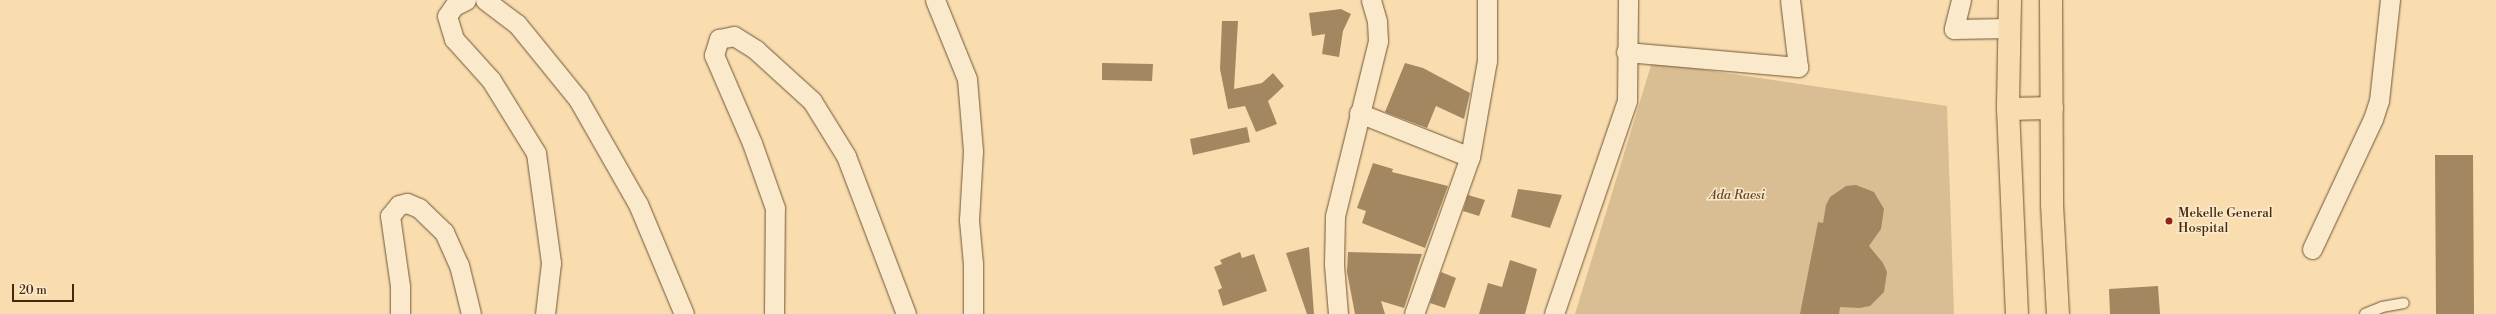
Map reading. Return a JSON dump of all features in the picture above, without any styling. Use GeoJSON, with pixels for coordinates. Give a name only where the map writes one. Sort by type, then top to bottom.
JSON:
{"type":"FeatureCollection","features":[{"type":"Feature","properties":{"kind":"main road"},"geometry":{"type":"LineString","coordinates":[[2010,0],[2008,109],[2016,314]]}},
{"type":"Feature","properties":{"kind":"main road"},"geometry":{"type":"LineString","coordinates":[[2051,0],[2052,204],[2058,314]]}},
{"type":"Feature","properties":{"kind":"main road"},"geometry":{"type":"LineString","coordinates":[[2008,109],[2052,108]]}},
{"type":"Feature","properties":{"kind":"street"},"geometry":{"type":"LineString","coordinates":[[466,0],[454,6],[447,16],[454,39],[491,80],[536,153],[551,263],[545,314]]}},
{"type":"Feature","properties":{"kind":"street"},"geometry":{"type":"LineString","coordinates":[[485,0],[517,24],[578,99],[638,204],[684,314]]}},
{"type":"Feature","properties":{"kind":"street"},"geometry":{"type":"LineString","coordinates":[[935,0],[967,79],[973,151],[969,220],[973,264],[973,314]]}},
{"type":"Feature","properties":{"kind":"street"},"geometry":{"type":"LineString","coordinates":[[1338,314],[1334,264],[1335,216],[1359,113],[1378,41],[1377,21],[1371,0]]}},
{"type":"Feature","properties":{"kind":"street"},"geometry":{"type":"LineString","coordinates":[[1414,314],[1470,157],[1486,61],[1487,0]]}},
{"type":"Feature","properties":{"kind":"street"},"geometry":{"type":"LineString","coordinates":[[1554,314],[1627,101],[1626,52],[1628,0]]}},
{"type":"Feature","properties":{"kind":"street"},"geometry":{"type":"LineString","coordinates":[[1626,52],[1798,67],[1790,0]]}},
{"type":"Feature","properties":{"kind":"street"},"geometry":{"type":"LineString","coordinates":[[1961,0],[1954,29],[2009,28]]}},
{"type":"Feature","properties":{"kind":"street"},"geometry":{"type":"LineString","coordinates":[[2312,249],[2367,136],[2377,107],[2390,0]]}},
{"type":"Feature","properties":{"kind":"street"},"geometry":{"type":"LineString","coordinates":[[774,314],[775,208],[752,143],[714,55],[719,39],[734,36],[756,50],[812,101],[846,156],[906,314]]}},
{"type":"Feature","properties":{"kind":"street"},"geometry":{"type":"LineString","coordinates":[[1359,113],[1470,157]]}},
{"type":"Feature","properties":{"kind":"street"},"geometry":{"type":"LineString","coordinates":[[400,314],[400,286],[390,216],[399,205],[407,203],[419,208],[444,232],[459,266],[471,314]]}},
{"type":"Feature","properties":{"kind":"lane"},"geometry":{"type":"LineString","coordinates":[[2365,314],[2382,307],[2404,303]]}},
{"type":"Feature","properties":{"kind":"green space","name":"Ada Raesi"},"geometry":{"type":"Polygon","coordinates":[[[1652,62],[1947,106],[1954,314],[1575,314],[1652,62]]]}},
{"type":"Feature","properties":{"kind":"building"},"geometry":{"type":"Polygon","coordinates":[[[1341,9],[1351,14],[1343,31],[1339,57],[1322,54],[1325,34],[1312,36],[1309,13],[1341,9]]]}},
{"type":"Feature","properties":{"kind":"building"},"geometry":{"type":"Polygon","coordinates":[[[1222,21],[1238,21],[1234,89],[1262,83],[1273,73],[1284,86],[1268,101],[1277,124],[1256,132],[1245,106],[1228,109],[1220,69],[1222,21]]]}},
{"type":"Feature","properties":{"kind":"building"},"geometry":{"type":"Polygon","coordinates":[[[1102,63],[1153,64],[1152,81],[1102,80],[1102,63]]]}},
{"type":"Feature","properties":{"kind":"building"},"geometry":{"type":"Polygon","coordinates":[[[1405,63],[1423,68],[1470,93],[1464,119],[1436,106],[1427,128],[1385,112],[1405,63]]]}},
{"type":"Feature","properties":{"kind":"building"},"geometry":{"type":"Polygon","coordinates":[[[1247,127],[1250,142],[1193,155],[1190,139],[1247,127]]]}},
{"type":"Feature","properties":{"kind":"building"},"geometry":{"type":"Polygon","coordinates":[[[2435,155],[2473,155],[2474,314],[2436,314],[2435,155]]]}},
{"type":"Feature","properties":{"kind":"building"},"geometry":{"type":"Polygon","coordinates":[[[1373,163],[1393,169],[1392,172],[1448,186],[1425,248],[1362,223],[1366,211],[1357,208],[1373,163]]]}},
{"type":"Feature","properties":{"kind":"building"},"geometry":{"type":"Polygon","coordinates":[[[1856,185],[1874,192],[1884,209],[1881,229],[1869,246],[1883,263],[1887,272],[1884,292],[1870,306],[1860,308],[1840,307],[1839,314],[1800,314],[1818,222],[1823,223],[1826,205],[1830,197],[1846,186],[1856,185]]]}},
{"type":"Feature","properties":{"kind":"building"},"geometry":{"type":"Polygon","coordinates":[[[1518,189],[1562,195],[1550,228],[1511,217],[1518,189]]]}},
{"type":"Feature","properties":{"kind":"building"},"geometry":{"type":"Polygon","coordinates":[[[1468,195],[1485,200],[1479,216],[1463,211],[1468,195]]]}},
{"type":"Feature","properties":{"kind":"building"},"geometry":{"type":"Polygon","coordinates":[[[1309,247],[1314,314],[1307,314],[1286,253],[1309,247]]]}},
{"type":"Feature","properties":{"kind":"building"},"geometry":{"type":"Polygon","coordinates":[[[1240,252],[1242,258],[1254,254],[1267,291],[1223,306],[1218,290],[1222,288],[1214,267],[1222,264],[1220,260],[1240,252]]]}},
{"type":"Feature","properties":{"kind":"building"},"geometry":{"type":"Polygon","coordinates":[[[1348,252],[1422,254],[1404,308],[1381,301],[1385,314],[1355,314],[1347,272],[1348,252]]]}},
{"type":"Feature","properties":{"kind":"building"},"geometry":{"type":"Polygon","coordinates":[[[1510,260],[1537,269],[1525,314],[1479,314],[1488,283],[1502,287],[1510,260]]]}},
{"type":"Feature","properties":{"kind":"building"},"geometry":{"type":"Polygon","coordinates":[[[1441,272],[1456,278],[1445,308],[1430,303],[1441,272]]]}},
{"type":"Feature","properties":{"kind":"building"},"geometry":{"type":"Polygon","coordinates":[[[2158,286],[2160,314],[2110,314],[2109,289],[2158,286]]]}},
{"type":"Feature","properties":{"kind":"place","name":"Mekelle General Hospital"},"geometry":{"type":"Point","coordinates":[2169,221]}}]}
